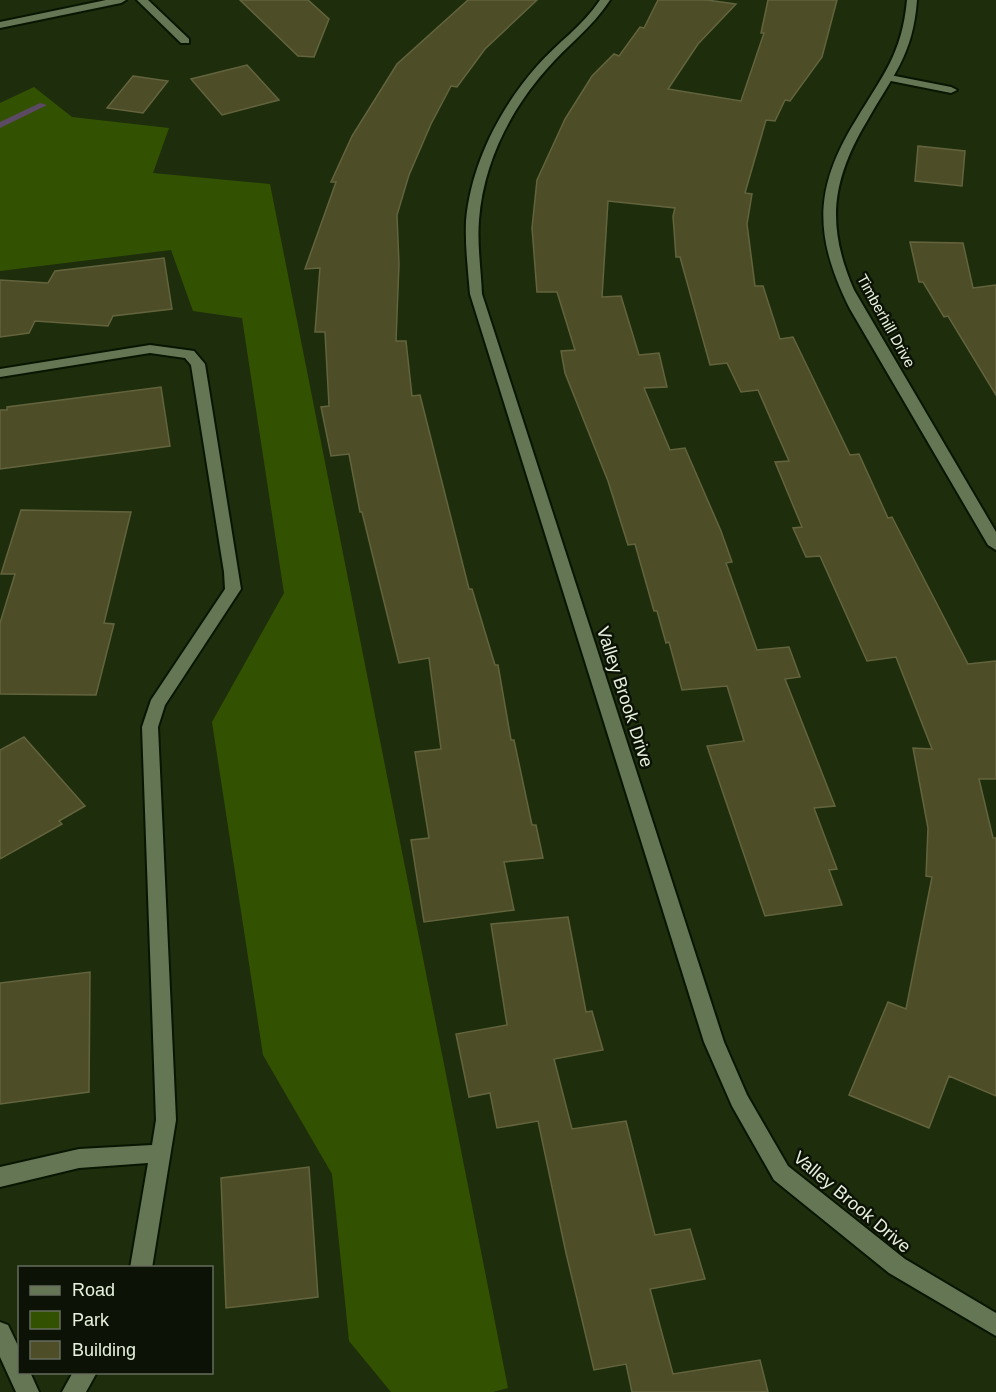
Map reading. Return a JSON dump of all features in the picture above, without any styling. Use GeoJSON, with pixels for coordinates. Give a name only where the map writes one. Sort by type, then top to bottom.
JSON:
{"type":"FeatureCollection","features":[{"type":"Feature","properties":{"kind":"street"},"geometry":{"type":"LineString","coordinates":[[0,25],[121,0]]}},
{"type":"Feature","properties":{"kind":"street"},"geometry":{"type":"LineString","coordinates":[[142,0],[185,41]]}},
{"type":"Feature","properties":{"kind":"street","name":"Valley Brook Drive"},"geometry":{"type":"LineString","coordinates":[[605,0],[588,22],[541,68],[512,106],[491,147],[477,192],[472,242],[476,294],[714,1042],[739,1100],[782,1173],[897,1266],[996,1325]]}},
{"type":"Feature","properties":{"kind":"street","name":"Timberhill Drive"},"geometry":{"type":"LineString","coordinates":[[912,0],[908,39],[890,78],[864,116],[845,152],[835,180],[830,206],[830,232],[849,294],[996,545]]}},
{"type":"Feature","properties":{"kind":"street"},"geometry":{"type":"LineString","coordinates":[[890,78],[951,90]]}},
{"type":"Feature","properties":{"kind":"street"},"geometry":{"type":"LineString","coordinates":[[0,373],[150,349],[189,354],[198,364],[234,589],[157,704],[150,727],[166,1120],[141,1266]]}},
{"type":"Feature","properties":{"kind":"street"},"geometry":{"type":"LineString","coordinates":[[0,1178],[46,1163],[97,1155],[161,1154]]}},
{"type":"Feature","properties":{"kind":"street"},"geometry":{"type":"LineString","coordinates":[[0,1333],[18,1371]]}},
{"type":"Feature","properties":{"kind":"street"},"geometry":{"type":"LineString","coordinates":[[19,1374],[28,1392]]}},
{"type":"Feature","properties":{"kind":"street"},"geometry":{"type":"LineString","coordinates":[[73,1392],[85,1374]]}},
{"type":"Feature","properties":{"kind":"green space"},"geometry":{"type":"Polygon","coordinates":[[[34,87],[72,117],[169,128],[153,173],[270,184],[508,1388],[493,1392],[391,1392],[349,1341],[332,1174],[263,1055],[212,722],[284,593],[242,318],[193,311],[171,250],[0,271],[0,103],[34,87]]]}},
{"type":"Feature","properties":{"kind":"building"},"geometry":{"type":"Polygon","coordinates":[[[240,0],[308,0],[329,19],[314,57],[298,56],[240,0]]]}},
{"type":"Feature","properties":{"kind":"building"},"geometry":{"type":"Polygon","coordinates":[[[468,0],[537,0],[485,49],[457,87],[451,86],[431,124],[409,175],[397,215],[399,264],[396,341],[406,341],[412,396],[420,395],[469,589],[472,589],[495,665],[498,665],[511,740],[514,740],[532,825],[536,825],[543,858],[504,862],[514,910],[424,922],[411,840],[429,838],[415,752],[441,749],[429,658],[399,663],[362,512],[360,512],[349,454],[331,456],[321,407],[329,406],[325,332],[315,332],[320,268],[305,269],[336,182],[331,182],[352,136],[397,64],[468,0]]]}},
{"type":"Feature","properties":{"kind":"building"},"geometry":{"type":"Polygon","coordinates":[[[658,0],[707,0],[736,4],[698,44],[668,89],[741,101],[764,33],[761,33],[768,0],[837,0],[822,57],[790,101],[785,100],[775,121],[766,120],[745,193],[752,194],[747,224],[755,286],[763,286],[780,339],[793,337],[850,455],[859,454],[888,518],[892,517],[968,664],[996,661],[996,779],[979,779],[993,838],[996,838],[996,1096],[949,1076],[929,1128],[849,1095],[888,1002],[906,1009],[932,877],[926,876],[928,828],[913,748],[932,749],[896,657],[867,661],[820,556],[806,557],[793,528],[802,527],[775,462],[789,461],[758,390],[741,392],[727,363],[710,365],[680,257],[676,257],[673,216],[675,208],[608,201],[602,297],[621,296],[639,355],[659,353],[667,387],[644,388],[670,450],[685,448],[721,531],[732,562],[726,563],[757,650],[789,647],[800,677],[785,679],[835,806],[814,808],[837,869],[829,870],[842,905],[765,916],[707,746],[744,741],[727,686],[682,690],[669,642],[666,643],[657,611],[654,611],[635,544],[628,545],[608,481],[565,373],[561,351],[575,350],[557,292],[537,292],[532,228],[537,180],[565,119],[592,76],[614,54],[619,56],[640,27],[644,28],[658,0]]]}},
{"type":"Feature","properties":{"kind":"building"},"geometry":{"type":"Polygon","coordinates":[[[247,65],[279,100],[222,115],[191,79],[247,65]]]}},
{"type":"Feature","properties":{"kind":"building"},"geometry":{"type":"Polygon","coordinates":[[[133,76],[168,81],[143,113],[107,108],[133,76]]]}},
{"type":"Feature","properties":{"kind":"building"},"geometry":{"type":"Polygon","coordinates":[[[918,146],[965,151],[962,186],[915,181],[918,146]]]}},
{"type":"Feature","properties":{"kind":"building"},"geometry":{"type":"Polygon","coordinates":[[[910,242],[963,243],[973,288],[996,285],[996,395],[948,316],[944,317],[923,282],[919,282],[910,242]]]}},
{"type":"Feature","properties":{"kind":"building"},"geometry":{"type":"Polygon","coordinates":[[[164,258],[172,309],[113,316],[108,326],[35,321],[29,333],[0,337],[0,280],[48,283],[55,271],[164,258]]]}},
{"type":"Feature","properties":{"kind":"building"},"geometry":{"type":"Polygon","coordinates":[[[161,387],[170,446],[0,469],[0,410],[7,410],[7,407],[161,387]]]}},
{"type":"Feature","properties":{"kind":"building"},"geometry":{"type":"Polygon","coordinates":[[[21,510],[131,512],[104,623],[114,624],[96,695],[0,694],[0,623],[15,574],[1,574],[21,510]]]}},
{"type":"Feature","properties":{"kind":"building"},"geometry":{"type":"Polygon","coordinates":[[[24,737],[85,806],[59,821],[62,824],[0,859],[0,750],[24,737]]]}},
{"type":"Feature","properties":{"kind":"building"},"geometry":{"type":"Polygon","coordinates":[[[568,917],[586,1012],[592,1011],[603,1050],[554,1059],[572,1129],[626,1121],[655,1235],[690,1229],[705,1279],[650,1289],[673,1374],[760,1360],[768,1392],[632,1392],[626,1364],[594,1370],[538,1121],[497,1128],[490,1093],[469,1097],[456,1034],[507,1025],[491,924],[568,917]]]}},
{"type":"Feature","properties":{"kind":"building"},"geometry":{"type":"Polygon","coordinates":[[[90,972],[89,1092],[0,1104],[0,983],[90,972]]]}},
{"type":"Feature","properties":{"kind":"building"},"geometry":{"type":"Polygon","coordinates":[[[309,1167],[318,1297],[226,1308],[221,1178],[309,1167]]]}},
{"type":"Feature","properties":{"kind":"waterway"},"geometry":{"type":"LineString","coordinates":[[0,125],[43,105]]}}]}
